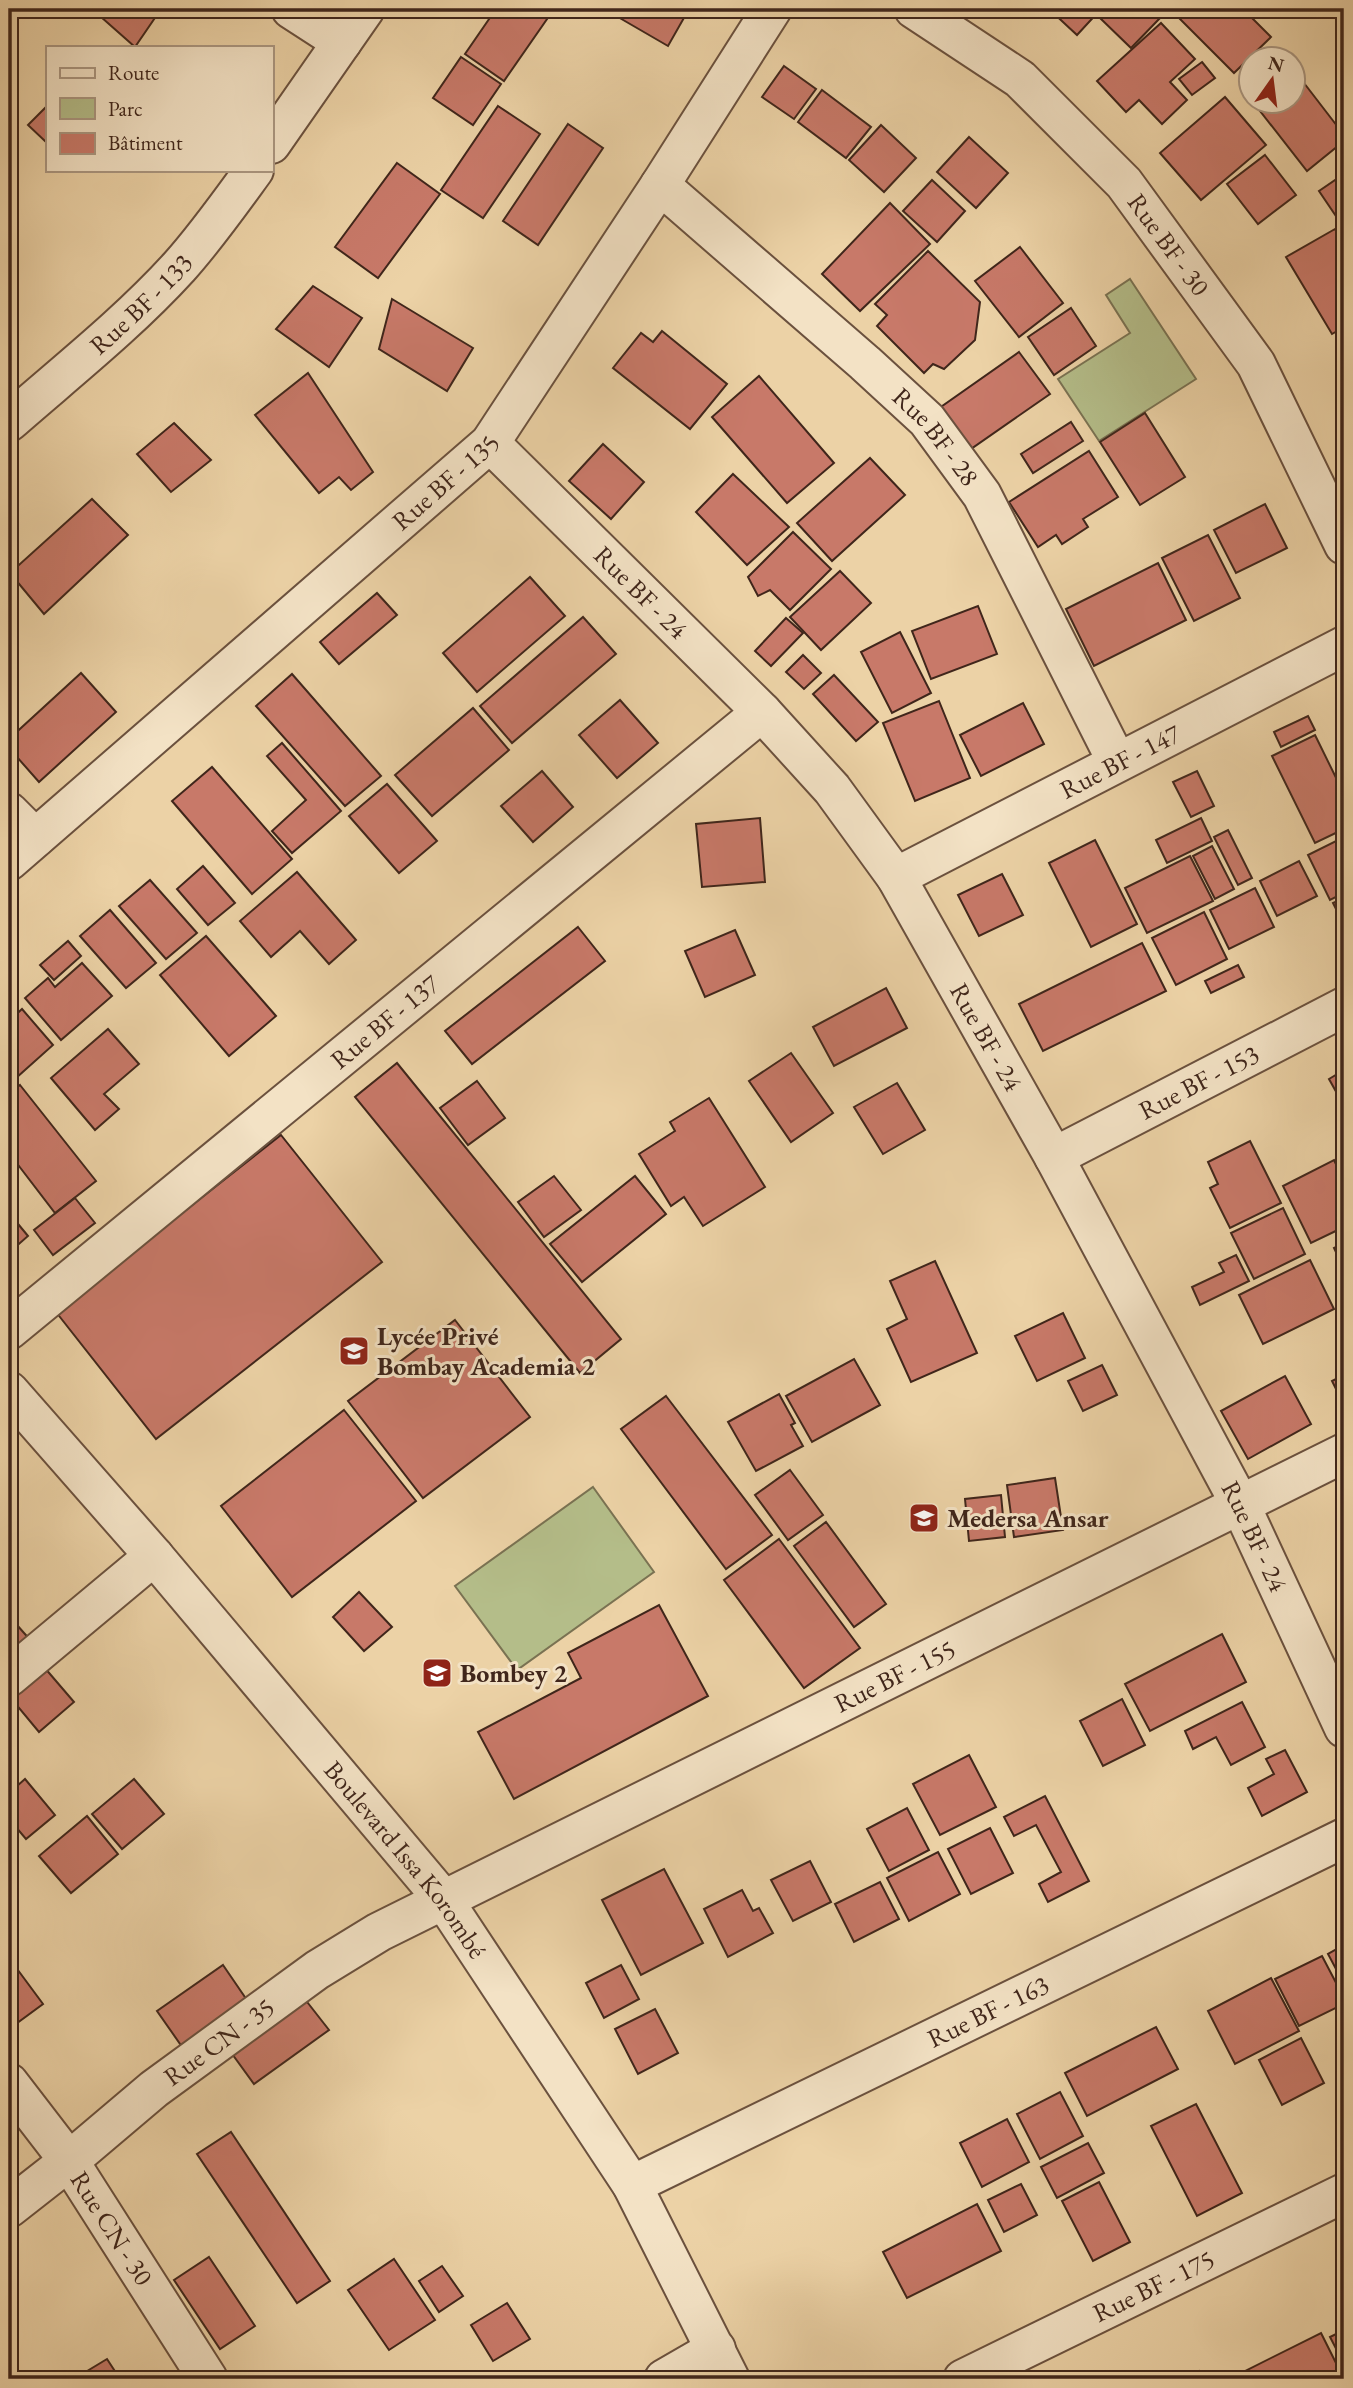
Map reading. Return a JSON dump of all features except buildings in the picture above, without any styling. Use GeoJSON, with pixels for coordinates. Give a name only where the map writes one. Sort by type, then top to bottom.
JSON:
{"type":"FeatureCollection","features":[{"type":"Feature","properties":{"kind":"street"},"geometry":{"type":"LineString","coordinates":[[291,9],[342,42]]}},
{"type":"Feature","properties":{"kind":"street"},"geometry":{"type":"LineString","coordinates":[[273,141],[365,9]]}},
{"type":"Feature","properties":{"kind":"street","name":"Rue BF - 135"},"geometry":{"type":"LineString","coordinates":[[17,837],[490,443],[772,9]]}},
{"type":"Feature","properties":{"kind":"street","name":"Rue BF - 30"},"geometry":{"type":"LineString","coordinates":[[914,9],[1020,79],[1124,183],[1256,364],[1344,545]]}},
{"type":"Feature","properties":{"kind":"street","name":"Rue BF - 133"},"geometry":{"type":"LineString","coordinates":[[9,422],[131,316],[179,267],[253,172]]}},
{"type":"Feature","properties":{"kind":"street","name":"Rue BF - 28"},"geometry":{"type":"LineString","coordinates":[[660,185],[927,420],[982,495],[1117,762]]}},
{"type":"Feature","properties":{"kind":"street","name":"Rue BF - 24"},"geometry":{"type":"LineString","coordinates":[[490,443],[762,712],[832,789],[896,877],[1054,1157],[1240,1504],[1344,1728]]}},
{"type":"Feature","properties":{"kind":"street","name":"Rue BF - 147"},"geometry":{"type":"LineString","coordinates":[[896,877],[1344,646]]}},
{"type":"Feature","properties":{"kind":"street","name":"Rue BF - 137"},"geometry":{"type":"LineString","coordinates":[[9,1331],[762,712]]}},
{"type":"Feature","properties":{"kind":"street","name":"Rue BF - 153"},"geometry":{"type":"LineString","coordinates":[[1054,1157],[1344,1007]]}},
{"type":"Feature","properties":{"kind":"street","name":"Boulevard Issa Korombé"},"geometry":{"type":"LineString","coordinates":[[9,1391],[154,1556],[443,1899],[632,2185],[723,2364]]}},
{"type":"Feature","properties":{"kind":"street","name":"Rue BF - 155"},"geometry":{"type":"LineString","coordinates":[[443,1899],[1344,1453]]}},
{"type":"Feature","properties":{"kind":"street"},"geometry":{"type":"LineString","coordinates":[[9,1677],[154,1556]]}},
{"type":"Feature","properties":{"kind":"street","name":"Rue BF - 163"},"geometry":{"type":"LineString","coordinates":[[632,2185],[1344,1838]]}},
{"type":"Feature","properties":{"kind":"street","name":"Rue CN - 35"},"geometry":{"type":"LineString","coordinates":[[9,2208],[154,2089],[317,1969],[379,1932],[443,1899]]}},
{"type":"Feature","properties":{"kind":"street","name":"Rue CN - 30"},"geometry":{"type":"LineString","coordinates":[[9,2083],[69,2161],[208,2379]]}},
{"type":"Feature","properties":{"kind":"street","name":"Rue BF - 175"},"geometry":{"type":"LineString","coordinates":[[963,2379],[1344,2193]]}},
{"type":"Feature","properties":{"kind":"street"},"geometry":{"type":"LineString","coordinates":[[664,2379],[723,2364]]}},
{"type":"Feature","properties":{"kind":"green space"},"geometry":{"type":"Polygon","coordinates":[[[1130,279],[1196,379],[1099,441],[1058,379],[1130,333],[1106,295],[1130,279]]]}},
{"type":"Feature","properties":{"kind":"green space"},"geometry":{"type":"Polygon","coordinates":[[[593,1487],[654,1572],[517,1670],[455,1586],[593,1487]]]}},
{"type":"Feature","properties":{"kind":"place","name":"Lycée Privé Bombay Academia 2"},"geometry":{"type":"Point","coordinates":[354,1351]}},
{"type":"Feature","properties":{"kind":"place","name":"Medersa Ansar"},"geometry":{"type":"Point","coordinates":[924,1518]}},
{"type":"Feature","properties":{"kind":"place","name":"Bombey 2"},"geometry":{"type":"Point","coordinates":[437,1673]}}]}
